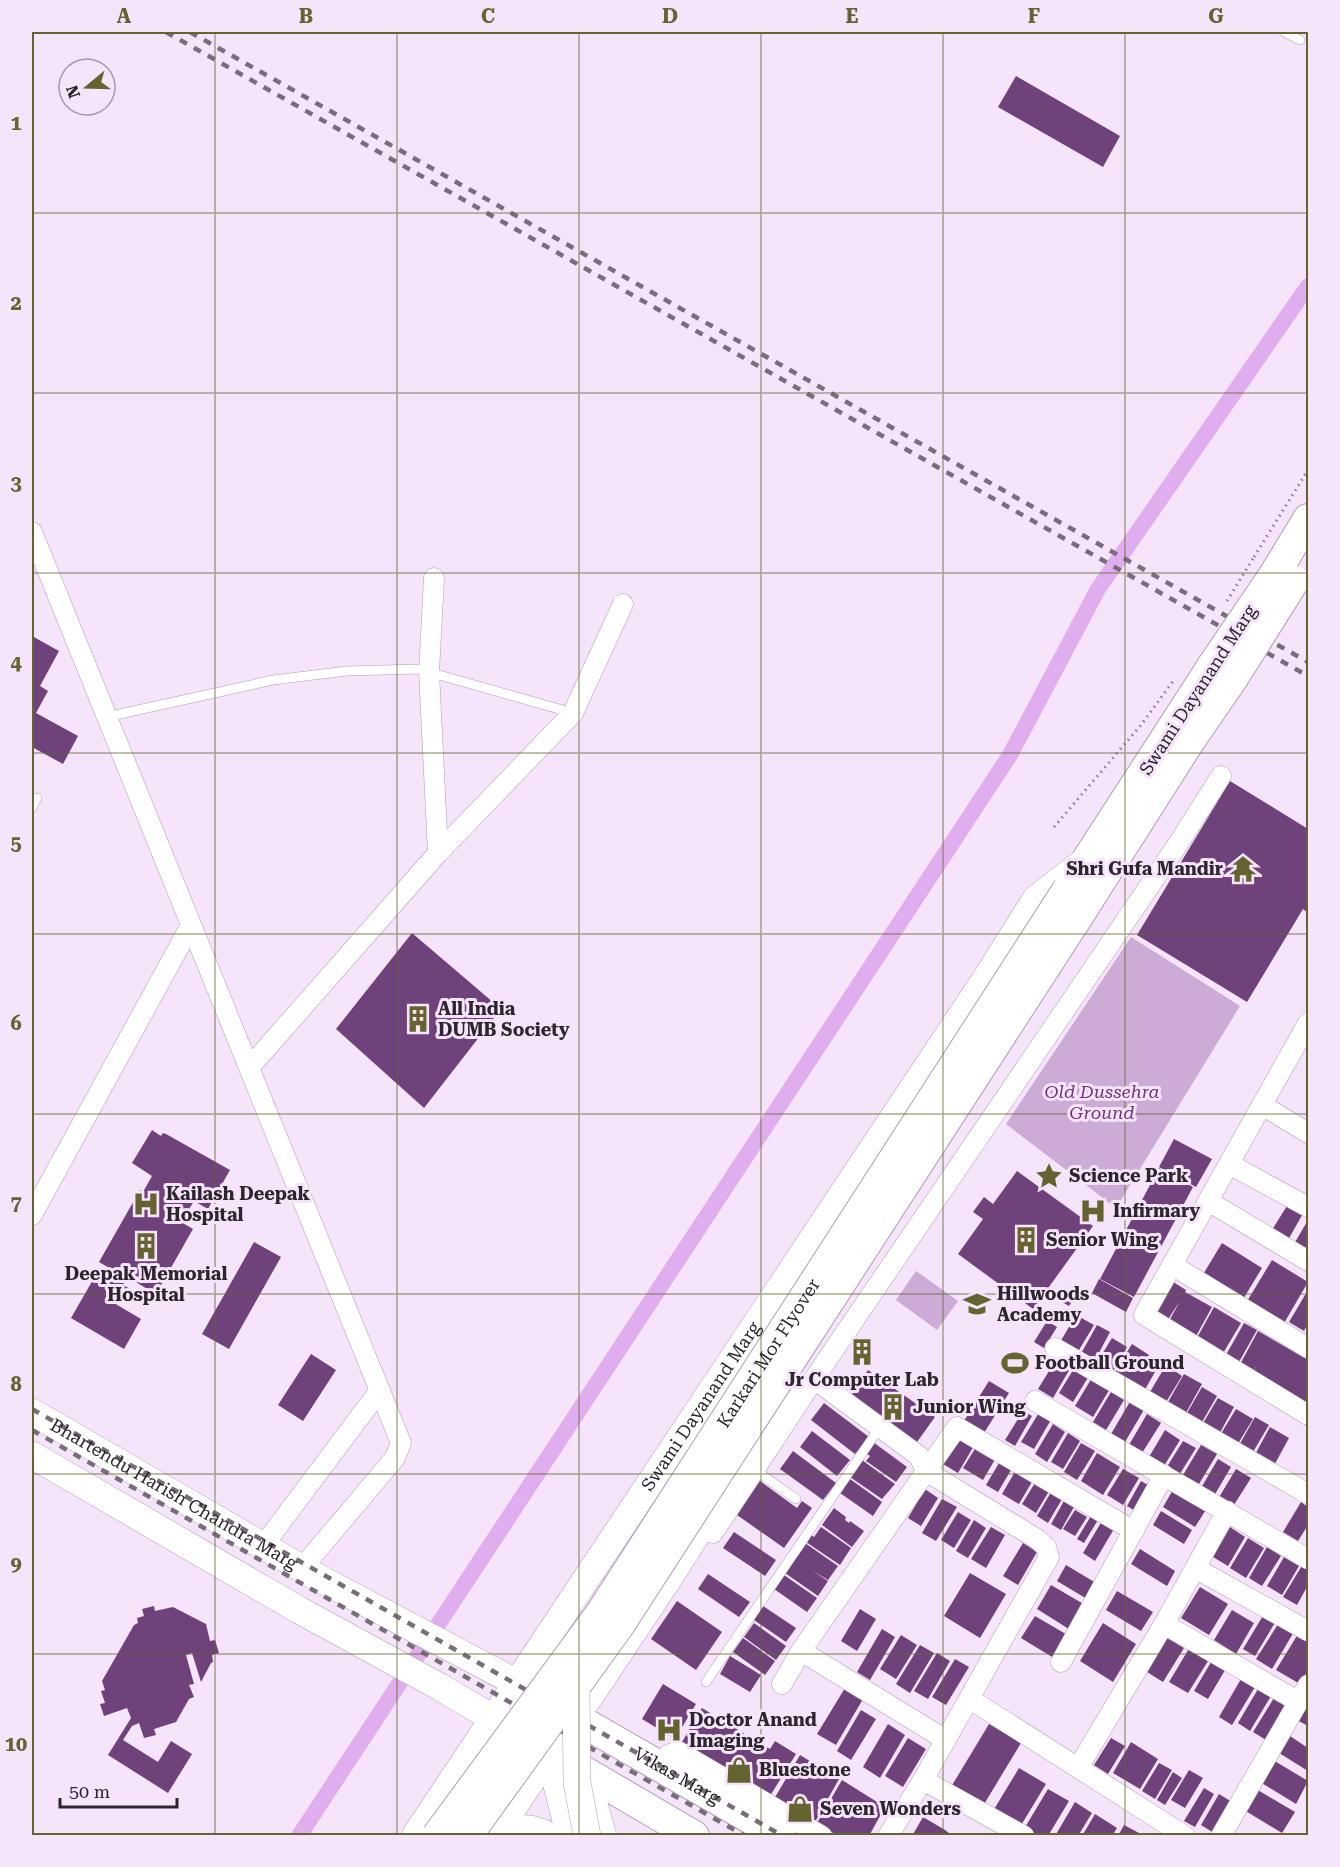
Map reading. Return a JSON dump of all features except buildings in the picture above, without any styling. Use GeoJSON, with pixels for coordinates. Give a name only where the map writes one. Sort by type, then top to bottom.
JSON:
{"type":"FeatureCollection","features":[{"type":"Feature","properties":{"kind":"main road","name":"Swami Dayanand Marg"},"geometry":{"type":"LineString","coordinates":[[415,1836],[492,1717],[987,977],[1036,899],[1094,870],[1223,671],[1283,568],[1308,519]]}},
{"type":"Feature","properties":{"kind":"main road","name":"Karkari Mor Flyover"},"geometry":{"type":"LineString","coordinates":[[467,1836],[618,1627],[1094,870]]}},
{"type":"Feature","properties":{"kind":"main road"},"geometry":{"type":"LineString","coordinates":[[494,1836],[667,1581],[1094,912],[1094,870]]}},
{"type":"Feature","properties":{"kind":"main road","name":"Karkari Mor Flyover"},"geometry":{"type":"LineString","coordinates":[[437,1836],[601,1613],[1076,898]]}},
{"type":"Feature","properties":{"kind":"main road","name":"Bhartendu Harish Chandra Marg"},"geometry":{"type":"LineString","coordinates":[[32,1412],[309,1572],[516,1681]]}},
{"type":"Feature","properties":{"kind":"main road","name":"Bhartendu Harish Chandra Marg"},"geometry":{"type":"LineString","coordinates":[[32,1455],[299,1610],[492,1717]]}},
{"type":"Feature","properties":{"kind":"main road"},"geometry":{"type":"LineString","coordinates":[[516,1681],[573,1717]]}},
{"type":"Feature","properties":{"kind":"main road"},"geometry":{"type":"LineString","coordinates":[[576,1684],[577,1782],[587,1836]]}},
{"type":"Feature","properties":{"kind":"main road"},"geometry":{"type":"LineString","coordinates":[[492,1717],[549,1754],[585,1772],[694,1836]]}},
{"type":"Feature","properties":{"kind":"main road","name":"Vikas Marg"},"geometry":{"type":"LineString","coordinates":[[573,1717],[781,1836]]}},
{"type":"Feature","properties":{"kind":"main road"},"geometry":{"type":"LineString","coordinates":[[549,1754],[570,1836]]}},
{"type":"Feature","properties":{"kind":"main road"},"geometry":{"type":"LineString","coordinates":[[585,1772],[603,1836]]}},
{"type":"Feature","properties":{"kind":"main road"},"geometry":{"type":"LineString","coordinates":[[500,1836],[524,1828],[533,1828],[549,1836]]}},
{"type":"Feature","properties":{"kind":"street"},"geometry":{"type":"LineString","coordinates":[[32,532],[398,1433],[399,1453],[309,1572]]}},
{"type":"Feature","properties":{"kind":"street"},"geometry":{"type":"LineString","coordinates":[[434,578],[429,672],[438,853]]}},
{"type":"Feature","properties":{"kind":"street"},"geometry":{"type":"LineString","coordinates":[[249,1068],[438,853],[573,713],[623,604]]}},
{"type":"Feature","properties":{"kind":"street"},"geometry":{"type":"LineString","coordinates":[[667,1581],[695,1560],[814,1379],[1178,844],[1221,776]]}},
{"type":"Feature","properties":{"kind":"street"},"geometry":{"type":"LineString","coordinates":[[33,1207],[191,925]]}},
{"type":"Feature","properties":{"kind":"street"},"geometry":{"type":"LineString","coordinates":[[1308,1023],[1144,1315],[1308,1415]]}},
{"type":"Feature","properties":{"kind":"street"},"geometry":{"type":"LineString","coordinates":[[1262,1105],[1308,1131]]}},
{"type":"Feature","properties":{"kind":"street"},"geometry":{"type":"LineString","coordinates":[[1229,1164],[1308,1206]]}},
{"type":"Feature","properties":{"kind":"street"},"geometry":{"type":"LineString","coordinates":[[1208,1201],[1308,1261]]}},
{"type":"Feature","properties":{"kind":"street"},"geometry":{"type":"LineString","coordinates":[[1172,1265],[1308,1348]]}},
{"type":"Feature","properties":{"kind":"street"},"geometry":{"type":"LineString","coordinates":[[1055,1348],[1308,1494]]}},
{"type":"Feature","properties":{"kind":"street"},"geometry":{"type":"LineString","coordinates":[[814,1379],[919,1456],[926,1471],[1037,1539],[1046,1547],[1049,1557],[970,1699],[888,1836]]}},
{"type":"Feature","properties":{"kind":"street"},"geometry":{"type":"LineString","coordinates":[[263,1546],[380,1390]]}},
{"type":"Feature","properties":{"kind":"street"},"geometry":{"type":"LineString","coordinates":[[1035,1401],[1308,1558]]}},
{"type":"Feature","properties":{"kind":"street"},"geometry":{"type":"LineString","coordinates":[[782,1684],[801,1651],[957,1427],[1134,1531]]}},
{"type":"Feature","properties":{"kind":"street"},"geometry":{"type":"LineString","coordinates":[[1061,1662],[1164,1475]]}},
{"type":"Feature","properties":{"kind":"street"},"geometry":{"type":"LineString","coordinates":[[1077,1768],[1164,1624],[1227,1511]]}},
{"type":"Feature","properties":{"kind":"street"},"geometry":{"type":"LineString","coordinates":[[1195,1568],[1308,1631]]}},
{"type":"Feature","properties":{"kind":"street"},"geometry":{"type":"LineString","coordinates":[[1164,1624],[1304,1694],[1221,1836]]}},
{"type":"Feature","properties":{"kind":"street"},"geometry":{"type":"LineString","coordinates":[[801,1651],[946,1740]]}},
{"type":"Feature","properties":{"kind":"street"},"geometry":{"type":"LineString","coordinates":[[970,1699],[1185,1836]]}},
{"type":"Feature","properties":{"kind":"street"},"geometry":{"type":"LineString","coordinates":[[659,1765],[668,1755],[678,1751],[822,1836]]}},
{"type":"Feature","properties":{"kind":"street"},"geometry":{"type":"LineString","coordinates":[[923,1779],[1024,1836]]}},
{"type":"Feature","properties":{"kind":"lane"},"geometry":{"type":"LineString","coordinates":[[1284,32],[1300,40]]}},
{"type":"Feature","properties":{"kind":"lane"},"geometry":{"type":"LineString","coordinates":[[106,717],[273,680],[347,671],[418,669],[573,713]]}},
{"type":"Feature","properties":{"kind":"lane"},"geometry":{"type":"LineString","coordinates":[[32,808],[37,798]]}},
{"type":"Feature","properties":{"kind":"lane"},"geometry":{"type":"LineString","coordinates":[[706,1682],[880,1427]]}},
{"type":"Feature","properties":{"kind":"lane"},"geometry":{"type":"LineString","coordinates":[[755,1470],[796,1499]]}},
{"type":"Feature","properties":{"kind":"path"},"geometry":{"type":"LineString","coordinates":[[1283,568],[1308,470]]}},
{"type":"Feature","properties":{"kind":"path"},"geometry":{"type":"LineString","coordinates":[[1054,827],[1141,725],[1175,679]]}},
{"type":"Feature","properties":{"kind":"green space","name":"Old Dussehra Ground"},"geometry":{"type":"Polygon","coordinates":[[[1131,937],[1240,1006],[1116,1208],[1006,1124],[1131,937]]]}},
{"type":"Feature","properties":{"kind":"green space"},"geometry":{"type":"Polygon","coordinates":[[[916,1271],[958,1301],[937,1330],[896,1300],[916,1271]]]}},
{"type":"Feature","properties":{"kind":"waterway"},"geometry":{"type":"LineString","coordinates":[[299,1836],[1010,755],[1098,589],[1308,286]]}},
{"type":"Feature","properties":{"kind":"railway"},"geometry":{"type":"LineString","coordinates":[[166,32],[1308,676]]}},
{"type":"Feature","properties":{"kind":"railway"},"geometry":{"type":"LineString","coordinates":[[190,32],[1308,662]]}},
{"type":"Feature","properties":{"kind":"railway"},"geometry":{"type":"LineString","coordinates":[[32,1409],[783,1836]]}},
{"type":"Feature","properties":{"kind":"railway"},"geometry":{"type":"LineString","coordinates":[[32,1430],[745,1836]]}},
{"type":"Feature","properties":{"kind":"place","name":"Shri Gufa Mandir"},"geometry":{"type":"Point","coordinates":[1243,869]}},
{"type":"Feature","properties":{"kind":"place","name":"All India DUMB Society"},"geometry":{"type":"Point","coordinates":[418,1019]}},
{"type":"Feature","properties":{"kind":"place","name":"Science Park"},"geometry":{"type":"Point","coordinates":[1049,1176]}},
{"type":"Feature","properties":{"kind":"place","name":"Kailash Deepak Hospital"},"geometry":{"type":"Point","coordinates":[146,1204]}},
{"type":"Feature","properties":{"kind":"place","name":"Infirmary"},"geometry":{"type":"Point","coordinates":[1093,1211]}},
{"type":"Feature","properties":{"kind":"place","name":"Senior Wing"},"geometry":{"type":"Point","coordinates":[1026,1240]}},
{"type":"Feature","properties":{"kind":"place","name":"Deepak Memorial Hospital"},"geometry":{"type":"Point","coordinates":[146,1246]}},
{"type":"Feature","properties":{"kind":"place","name":"Hillwoods Academy"},"geometry":{"type":"Point","coordinates":[977,1304]}},
{"type":"Feature","properties":{"kind":"place","name":"Jr Computer Lab"},"geometry":{"type":"Point","coordinates":[862,1352]}},
{"type":"Feature","properties":{"kind":"place","name":"Football Ground"},"geometry":{"type":"Point","coordinates":[1015,1363]}},
{"type":"Feature","properties":{"kind":"place","name":"Junior Wing"},"geometry":{"type":"Point","coordinates":[893,1407]}},
{"type":"Feature","properties":{"kind":"place","name":"Doctor Anand Imaging"},"geometry":{"type":"Point","coordinates":[669,1730]}},
{"type":"Feature","properties":{"kind":"place","name":"Bluestone"},"geometry":{"type":"Point","coordinates":[739,1770]}},
{"type":"Feature","properties":{"kind":"place","name":"Seven Wonders"},"geometry":{"type":"Point","coordinates":[800,1809]}}]}
